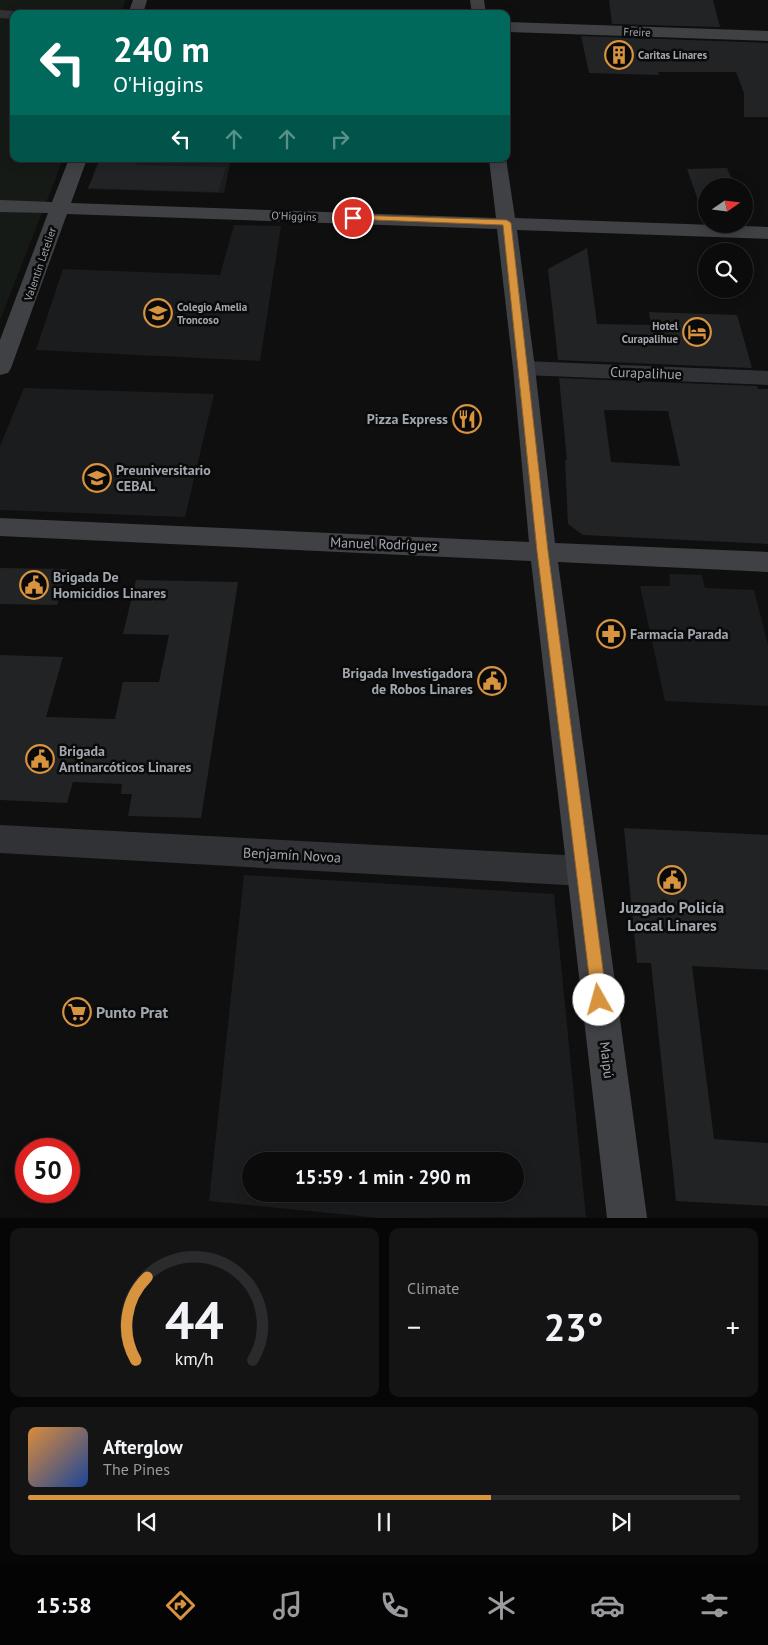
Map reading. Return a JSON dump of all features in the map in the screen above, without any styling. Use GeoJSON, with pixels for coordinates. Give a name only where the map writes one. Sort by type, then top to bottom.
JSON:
{"type":"FeatureCollection","features":[{"type":"Feature","properties":{"kind":"main road","name":"Freire"},"geometry":{"type":"LineString","coordinates":[[510,27],[768,36]]}},
{"type":"Feature","properties":{"kind":"main road","name":"Valentín Letelier"},"geometry":{"type":"LineString","coordinates":[[0,368],[24,308],[77,162]]}},
{"type":"Feature","properties":{"kind":"main road","name":"Maipú"},"geometry":{"type":"LineString","coordinates":[[498,162],[524,368],[543,551],[626,1218]]}},
{"type":"Feature","properties":{"kind":"main road","name":"O'Higgins"},"geometry":{"type":"LineString","coordinates":[[0,206],[768,233]]}},
{"type":"Feature","properties":{"kind":"main road","name":"Manuel Rodríguez"},"geometry":{"type":"LineString","coordinates":[[0,527],[768,562]]}},
{"type":"Feature","properties":{"kind":"street","name":"Curapalihue"},"geometry":{"type":"LineString","coordinates":[[524,368],[768,378]]}},
{"type":"Feature","properties":{"kind":"street","name":"Benjamín Novoa"},"geometry":{"type":"LineString","coordinates":[[0,839],[583,871]]}},
{"type":"Feature","properties":{"kind":"shaded area"},"geometry":{"type":"Polygon","coordinates":[[[0,0],[126,0],[122,10],[10,10],[10,162],[62,162],[0,320],[0,0]]]}},
{"type":"Feature","properties":{"kind":"shaded area"},"geometry":{"type":"Polygon","coordinates":[[[98,162],[230,162],[224,193],[88,189],[98,162]]]}},
{"type":"Feature","properties":{"kind":"shaded area","name":"Colegio Amelia Troncoso"},"geometry":{"type":"Polygon","coordinates":[[[234,225],[281,226],[260,361],[36,350],[63,269],[220,275],[234,225]]]}},
{"type":"Feature","properties":{"kind":"shaded area","name":"Preuniversitario CEBAL"},"geometry":{"type":"Polygon","coordinates":[[[24,388],[214,394],[185,517],[0,510],[0,446],[24,388]]]}},
{"type":"Feature","properties":{"kind":"shaded area"},"geometry":{"type":"Polygon","coordinates":[[[669,574],[702,575],[705,588],[754,590],[768,645],[768,706],[665,701],[640,586],[670,586],[669,574]]]}},
{"type":"Feature","properties":{"kind":"shaded area"},"geometry":{"type":"Polygon","coordinates":[[[244,875],[554,894],[586,1217],[380,1218],[209,1201],[244,875]]]}},
{"type":"Feature","properties":{"kind":"building"},"geometry":{"type":"Polygon","coordinates":[[[609,0],[713,0],[720,27],[612,24],[609,0]]]}},
{"type":"Feature","properties":{"kind":"building"},"geometry":{"type":"Polygon","coordinates":[[[581,36],[768,43],[768,117],[744,117],[744,93],[736,72],[658,72],[659,75],[589,73],[581,36]]]}},
{"type":"Feature","properties":{"kind":"building"},"geometry":{"type":"Polygon","coordinates":[[[100,162],[137,162],[136,165],[226,167],[218,192],[88,188],[100,162]]]}},
{"type":"Feature","properties":{"kind":"building"},"geometry":{"type":"Polygon","coordinates":[[[727,168],[731,178],[698,178],[698,200],[687,169],[727,168]]]}},
{"type":"Feature","properties":{"kind":"building"},"geometry":{"type":"Polygon","coordinates":[[[587,248],[597,324],[651,325],[649,312],[737,315],[752,368],[558,360],[548,269],[587,248]]]}},
{"type":"Feature","properties":{"kind":"building"},"geometry":{"type":"Polygon","coordinates":[[[559,378],[757,386],[758,389],[768,389],[768,544],[583,535],[568,524],[565,460],[567,460],[559,378]],[[604,410],[611,462],[680,466],[668,411],[604,410]]]}},
{"type":"Feature","properties":{"kind":"building","name":"Brigada De Homicidios Linares"},"geometry":{"type":"Polygon","coordinates":[[[0,568],[68,569],[57,605],[0,604],[0,568]]]}},
{"type":"Feature","properties":{"kind":"building"},"geometry":{"type":"Polygon","coordinates":[[[136,580],[238,582],[201,818],[128,816],[132,794],[121,794],[122,784],[73,782],[67,803],[0,800],[0,655],[63,657],[46,717],[115,719],[123,682],[159,682],[169,635],[123,634],[136,580]]]}},
{"type":"Feature","properties":{"kind":"building"},"geometry":{"type":"Polygon","coordinates":[[[624,828],[768,835],[768,970],[692,966],[714,1139],[768,1143],[768,1206],[676,1201],[651,963],[637,963],[624,828]]]}},
{"type":"Feature","properties":{"kind":"place","name":"Caritas Linares"},"geometry":{"type":"Point","coordinates":[619,55]}},
{"type":"Feature","properties":{"kind":"place","name":"Colegio Amelia Troncoso"},"geometry":{"type":"Point","coordinates":[158,313]}},
{"type":"Feature","properties":{"kind":"place","name":"Hotel Curapalihue"},"geometry":{"type":"Point","coordinates":[697,332]}},
{"type":"Feature","properties":{"kind":"place","name":"Pizza Express"},"geometry":{"type":"Point","coordinates":[467,419]}},
{"type":"Feature","properties":{"kind":"place","name":"Preuniversitario CEBAL"},"geometry":{"type":"Point","coordinates":[97,478]}},
{"type":"Feature","properties":{"kind":"place","name":"Brigada De Homicidios Linares"},"geometry":{"type":"Point","coordinates":[34,585]}},
{"type":"Feature","properties":{"kind":"place","name":"Farmacia Parada"},"geometry":{"type":"Point","coordinates":[611,634]}},
{"type":"Feature","properties":{"kind":"place","name":"Brigada Investigadora de Robos Linares"},"geometry":{"type":"Point","coordinates":[492,681]}},
{"type":"Feature","properties":{"kind":"place","name":"Brigada Antinarcóticos Linares"},"geometry":{"type":"Point","coordinates":[40,759]}},
{"type":"Feature","properties":{"kind":"place","name":"Juzgado Policía Local Linares"},"geometry":{"type":"Point","coordinates":[672,880]}},
{"type":"Feature","properties":{"kind":"place","name":"Punto Prat"},"geometry":{"type":"Point","coordinates":[77,1012]}},
{"type":"Feature","properties":{"kind":"route"},"geometry":{"type":"LineString","coordinates":[[353,218],[507,223],[543,551],[599,1000]]}}]}
